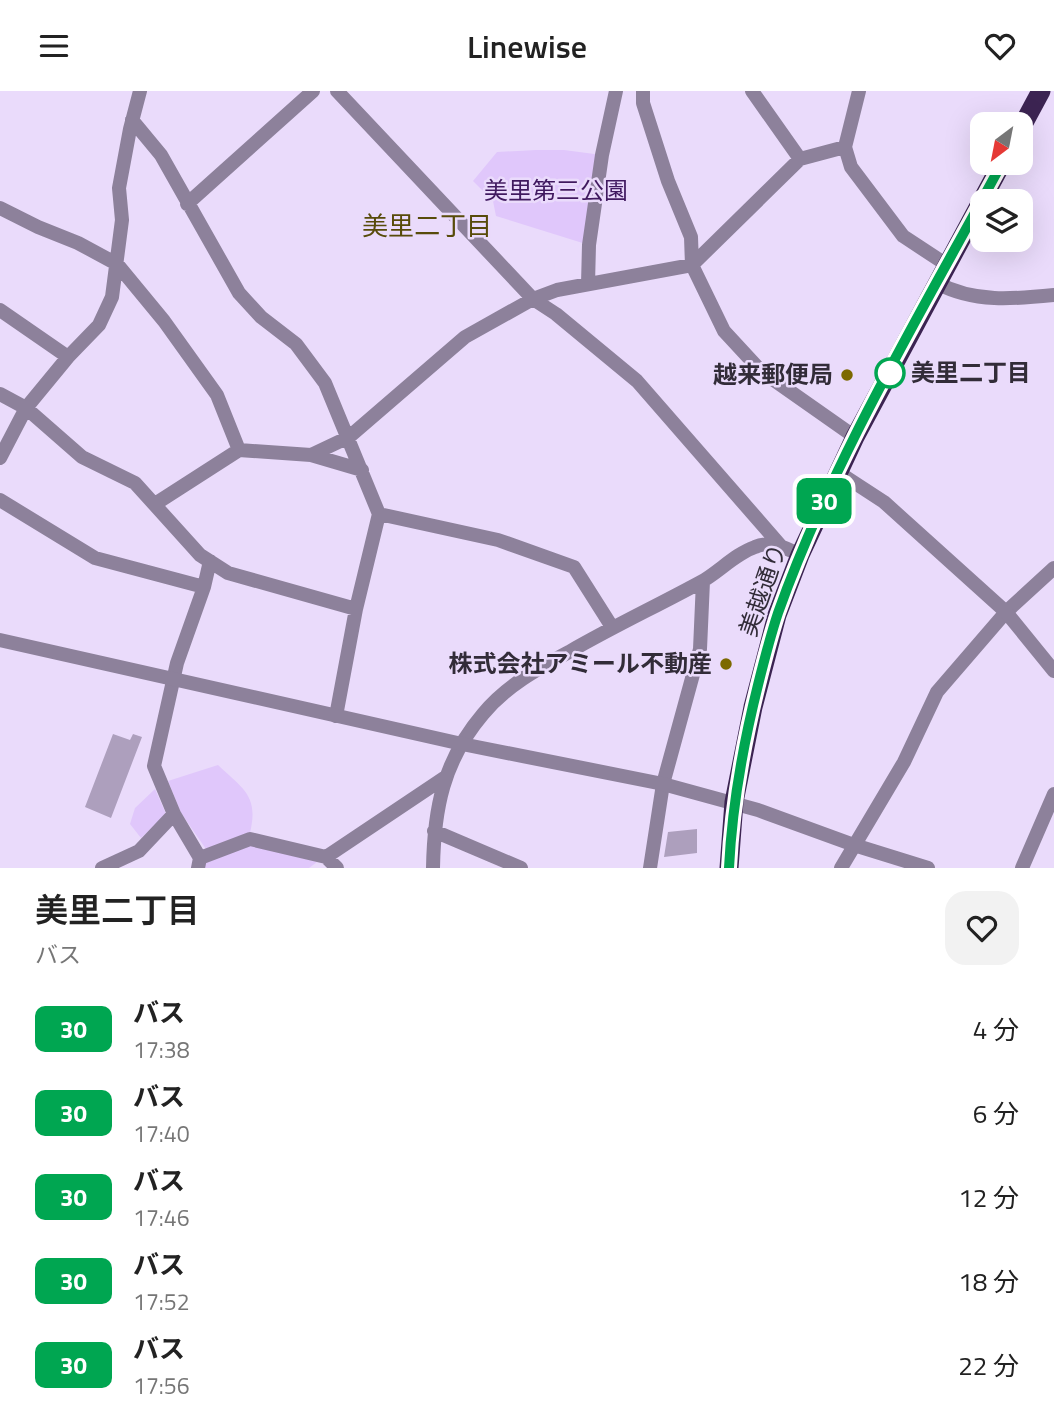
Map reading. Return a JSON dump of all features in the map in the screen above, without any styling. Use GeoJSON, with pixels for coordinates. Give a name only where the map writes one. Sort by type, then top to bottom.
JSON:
{"type":"FeatureCollection","features":[{"type":"Feature","properties":{"kind":"highway"},"geometry":{"type":"LineString","coordinates":[[1030,112],[1041,91]]}},
{"type":"Feature","properties":{"kind":"highway","name":"美越通り"},"geometry":{"type":"LineString","coordinates":[[729,868],[734,802],[753,707],[768,645],[800,555],[855,437],[996,175]]}},
{"type":"Feature","properties":{"kind":"street"},"geometry":{"type":"LineString","coordinates":[[0,458],[26,408],[99,324],[113,296],[122,220],[119,188],[140,91]]}},
{"type":"Feature","properties":{"kind":"street"},"geometry":{"type":"LineString","coordinates":[[187,204],[313,91]]}},
{"type":"Feature","properties":{"kind":"street"},"geometry":{"type":"LineString","coordinates":[[337,91],[533,299],[556,314],[637,381],[780,545],[800,555]]}},
{"type":"Feature","properties":{"kind":"street"},"geometry":{"type":"LineString","coordinates":[[588,284],[589,245],[602,155],[616,91]]}},
{"type":"Feature","properties":{"kind":"street"},"geometry":{"type":"LineString","coordinates":[[643,91],[643,103],[668,181],[691,237],[692,265],[724,331],[761,371],[855,437]]}},
{"type":"Feature","properties":{"kind":"street"},"geometry":{"type":"LineString","coordinates":[[752,91],[800,159]]}},
{"type":"Feature","properties":{"kind":"street"},"geometry":{"type":"LineString","coordinates":[[859,91],[845,148],[851,167],[904,236],[947,265]]}},
{"type":"Feature","properties":{"kind":"street"},"geometry":{"type":"LineString","coordinates":[[132,120],[161,155],[239,293],[261,317],[296,344],[325,383],[379,514],[356,609],[337,716]]}},
{"type":"Feature","properties":{"kind":"street"},"geometry":{"type":"LineString","coordinates":[[311,455],[349,437],[465,337],[533,299],[557,289],[692,265],[800,159],[845,148]]}},
{"type":"Feature","properties":{"kind":"street"},"geometry":{"type":"LineString","coordinates":[[0,208],[117,264],[164,321],[217,395],[239,450]]}},
{"type":"Feature","properties":{"kind":"street"},"geometry":{"type":"LineString","coordinates":[[937,283],[955,293],[982,298],[1054,295]]}},
{"type":"Feature","properties":{"kind":"street"},"geometry":{"type":"LineString","coordinates":[[0,310],[68,357]]}},
{"type":"Feature","properties":{"kind":"street"},"geometry":{"type":"LineString","coordinates":[[0,394],[26,408],[82,457],[135,483],[200,555],[228,573],[356,609]]}},
{"type":"Feature","properties":{"kind":"street"},"geometry":{"type":"LineString","coordinates":[[155,504],[239,450],[311,455],[362,470]]}},
{"type":"Feature","properties":{"kind":"street"},"geometry":{"type":"LineString","coordinates":[[838,472],[884,502],[1006,612],[1054,671]]}},
{"type":"Feature","properties":{"kind":"street"},"geometry":{"type":"LineString","coordinates":[[0,500],[95,558],[204,587]]}},
{"type":"Feature","properties":{"kind":"street"},"geometry":{"type":"LineString","coordinates":[[379,514],[498,540],[574,567],[612,627]]}},
{"type":"Feature","properties":{"kind":"street"},"geometry":{"type":"LineString","coordinates":[[433,868],[434,831],[444,778],[462,744],[482,715],[505,691],[530,673],[612,627],[703,581],[755,546],[780,545]]}},
{"type":"Feature","properties":{"kind":"street"},"geometry":{"type":"LineString","coordinates":[[209,561],[204,587],[173,678],[154,766],[174,814],[199,863],[250,839],[326,857],[337,868]]}},
{"type":"Feature","properties":{"kind":"street"},"geometry":{"type":"LineString","coordinates":[[841,868],[904,762],[937,692],[1006,612],[1054,568]]}},
{"type":"Feature","properties":{"kind":"street"},"geometry":{"type":"LineString","coordinates":[[650,868],[663,784],[700,649],[703,581]]}},
{"type":"Feature","properties":{"kind":"street"},"geometry":{"type":"LineString","coordinates":[[0,640],[462,744],[663,784],[734,802],[928,868]]}},
{"type":"Feature","properties":{"kind":"street"},"geometry":{"type":"LineString","coordinates":[[326,857],[444,778]]}},
{"type":"Feature","properties":{"kind":"street"},"geometry":{"type":"LineString","coordinates":[[1021,868],[1054,794]]}},
{"type":"Feature","properties":{"kind":"street"},"geometry":{"type":"LineString","coordinates":[[102,868],[139,851],[174,814]]}},
{"type":"Feature","properties":{"kind":"street"},"geometry":{"type":"LineString","coordinates":[[434,831],[521,868]]}},
{"type":"Feature","properties":{"kind":"green space","name":"美里第三公園"},"geometry":{"type":"Polygon","coordinates":[[[564,150],[602,155],[589,245],[496,216],[493,201],[473,181],[497,152],[564,150]]]}},
{"type":"Feature","properties":{"kind":"green space"},"geometry":{"type":"Polygon","coordinates":[[[218,765],[247,794],[252,820],[250,833],[206,849],[181,813],[168,781],[218,765]]]}},
{"type":"Feature","properties":{"kind":"green space"},"geometry":{"type":"Polygon","coordinates":[[[155,789],[166,814],[141,838],[130,824],[135,808],[155,789]]]}},
{"type":"Feature","properties":{"kind":"green space"},"geometry":{"type":"Polygon","coordinates":[[[251,845],[317,862],[309,868],[202,868],[205,863],[251,845]]]}},
{"type":"Feature","properties":{"kind":"building"},"geometry":{"type":"Polygon","coordinates":[[[113,734],[130,740],[133,734],[142,737],[111,818],[85,807],[113,734]]]}},
{"type":"Feature","properties":{"kind":"building"},"geometry":{"type":"Polygon","coordinates":[[[697,829],[697,853],[664,857],[668,832],[697,829]]]}},
{"type":"Feature","properties":{"kind":"bus line","name":"30"},"geometry":{"type":"LineString","coordinates":[[729,868],[734,802],[753,707],[777,615],[800,555],[855,437],[996,175]]}},
{"type":"Feature","properties":{"kind":"place","name":"美里二丁目"},"geometry":{"type":"Point","coordinates":[890,373]}},
{"type":"Feature","properties":{"kind":"place","name":"越来郵便局"},"geometry":{"type":"Point","coordinates":[847,375]}},
{"type":"Feature","properties":{"kind":"place","name":"株式会社アミール不動産"},"geometry":{"type":"Point","coordinates":[726,664]}},
{"type":"Feature","properties":{"kind":"district","name":"美里二丁目"},"geometry":{"type":"Point","coordinates":[427,226]}}]}
